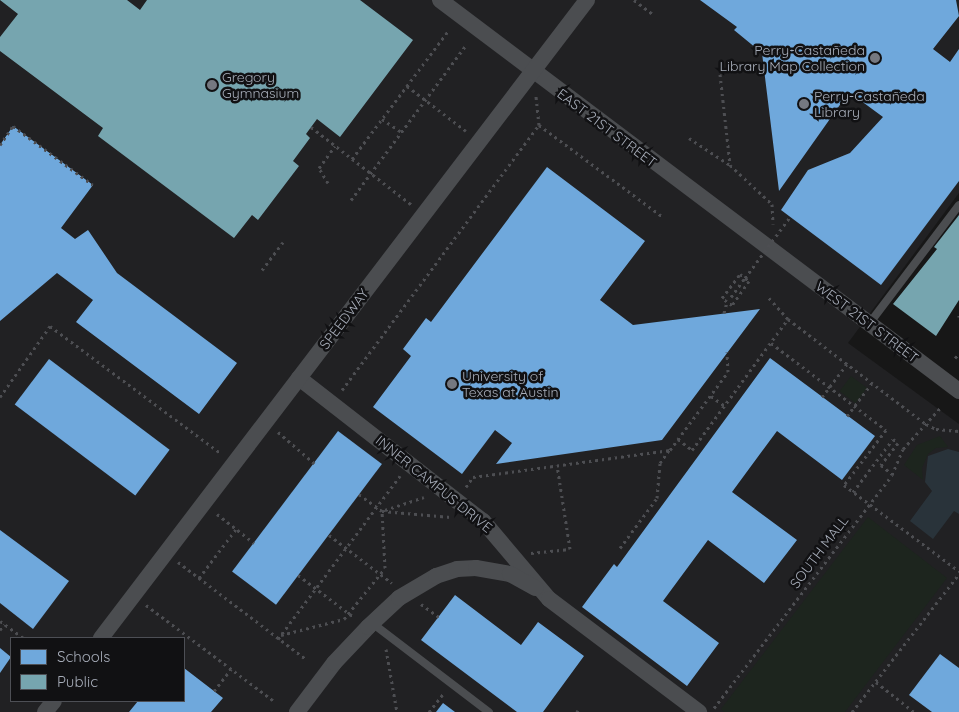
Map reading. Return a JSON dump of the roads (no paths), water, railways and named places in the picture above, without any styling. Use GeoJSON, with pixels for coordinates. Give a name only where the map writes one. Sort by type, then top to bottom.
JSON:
{"type":"FeatureCollection","features":[{"type":"Feature","properties":{"kind":"street","name":"EAST 21ST STREET"},"geometry":{"type":"LineString","coordinates":[[440,0],[776,254]]}},
{"type":"Feature","properties":{"kind":"street","name":"SPEEDWAY"},"geometry":{"type":"LineString","coordinates":[[102,637],[135,597],[587,0]]}},
{"type":"Feature","properties":{"kind":"street","name":"WEST 21ST STREET"},"geometry":{"type":"LineString","coordinates":[[776,254],[959,391]]}},
{"type":"Feature","properties":{"kind":"street","name":"INNER CAMPUS DRIVE"},"geometry":{"type":"LineString","coordinates":[[299,378],[450,495],[508,547],[549,599],[699,712]]}},
{"type":"Feature","properties":{"kind":"street"},"geometry":{"type":"LineString","coordinates":[[297,712],[328,671],[406,593],[436,576],[457,569],[476,568],[510,574],[549,599]]}},
{"type":"Feature","properties":{"kind":"street"},"geometry":{"type":"LineString","coordinates":[[45,712],[53,702]]}},
{"type":"Feature","properties":{"kind":"lane"},"geometry":{"type":"LineString","coordinates":[[869,324],[959,204]]}},
{"type":"Feature","properties":{"kind":"lane"},"geometry":{"type":"LineString","coordinates":[[374,627],[489,712]]}},
{"type":"Feature","properties":{"kind":"place","name":"Perry-Castañeda Library Map Collection"},"geometry":{"type":"Point","coordinates":[875,58]}},
{"type":"Feature","properties":{"kind":"place","name":"Gregory Gymnasium"},"geometry":{"type":"Point","coordinates":[212,85]}},
{"type":"Feature","properties":{"kind":"place","name":"Perry-Castañeda Library"},"geometry":{"type":"Point","coordinates":[804,104]}},
{"type":"Feature","properties":{"kind":"place","name":"University of Texas at Austin"},"geometry":{"type":"Point","coordinates":[452,384]}}]}
